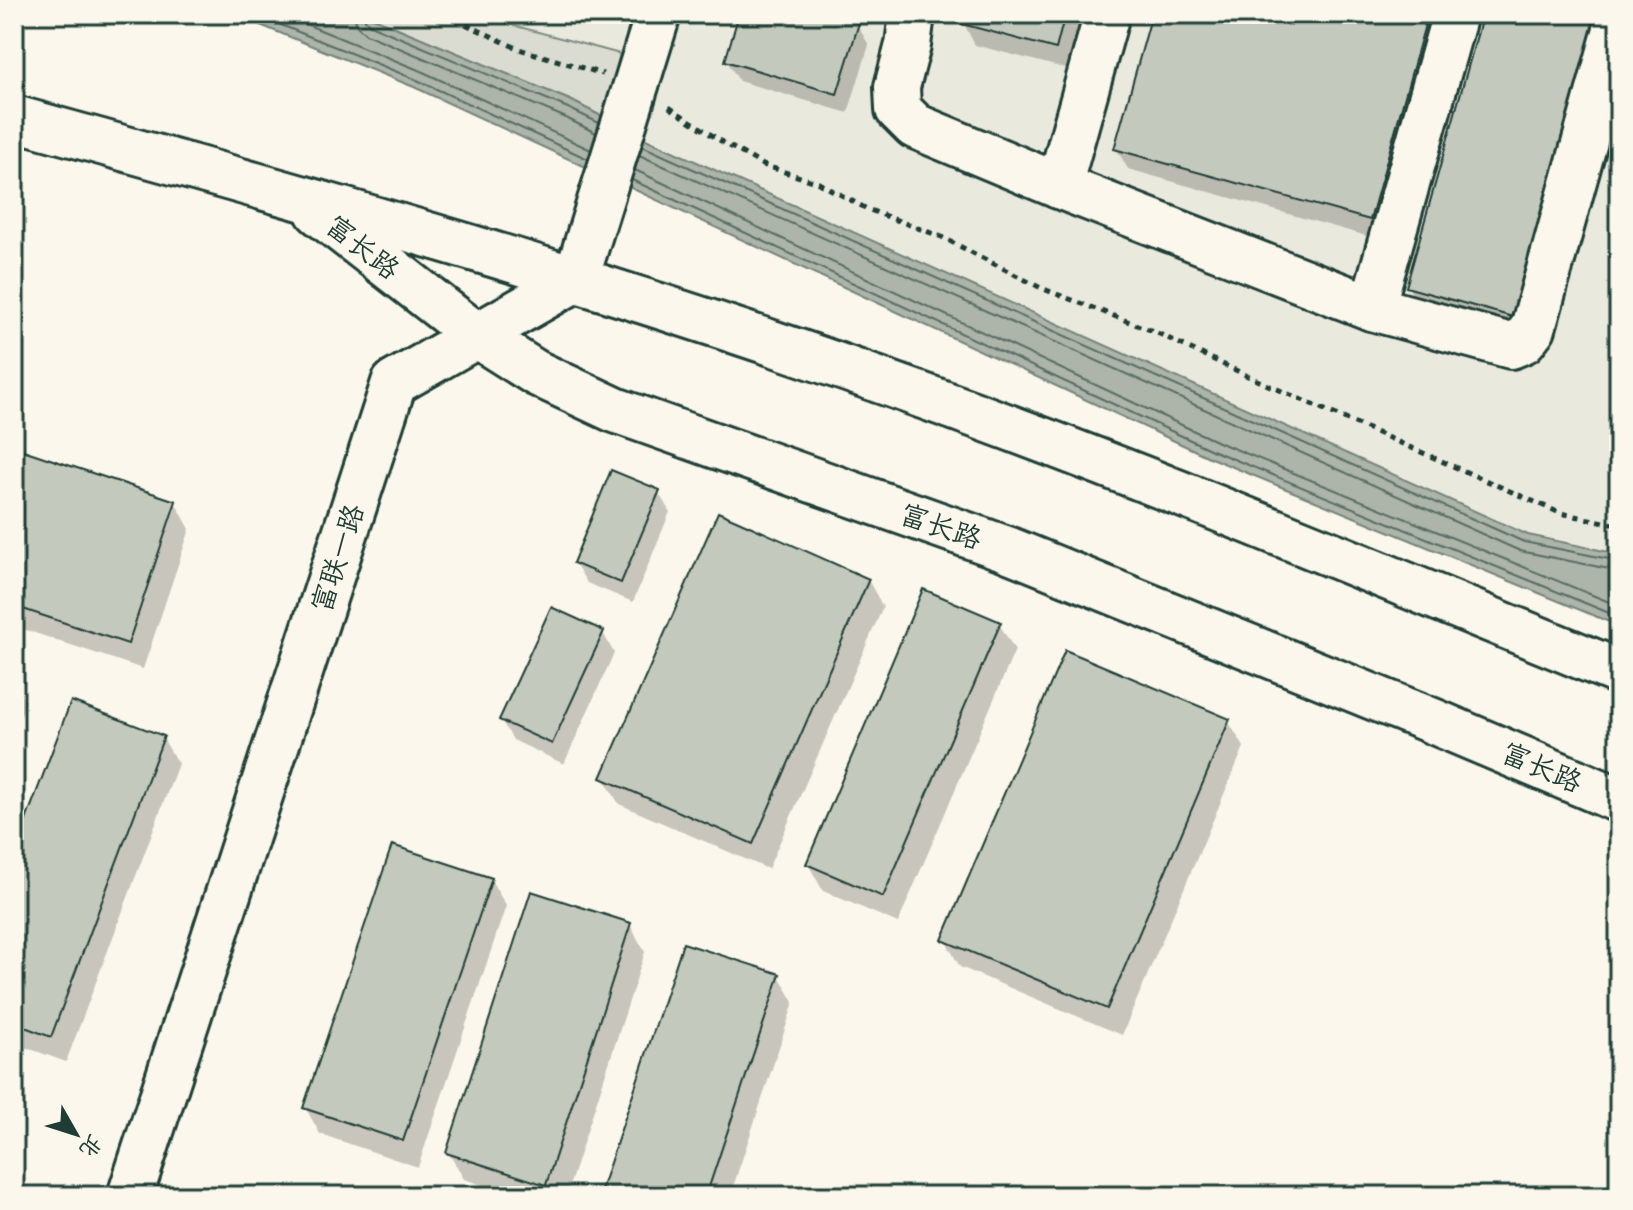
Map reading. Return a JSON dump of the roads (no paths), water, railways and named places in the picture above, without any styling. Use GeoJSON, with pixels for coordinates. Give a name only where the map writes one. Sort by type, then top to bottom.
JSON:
{"type":"FeatureCollection","features":[{"type":"Feature","properties":{"kind":"main road"},"geometry":{"type":"LineString","coordinates":[[576,279],[658,14]]}},
{"type":"Feature","properties":{"kind":"main road"},"geometry":{"type":"LineString","coordinates":[[912,14],[897,87],[898,109],[915,126],[1059,186],[1372,308],[1511,346],[1523,341],[1533,328],[1619,19]]}},
{"type":"Feature","properties":{"kind":"main road"},"geometry":{"type":"LineString","coordinates":[[1059,186],[1107,14]]}},
{"type":"Feature","properties":{"kind":"main road"},"geometry":{"type":"LineString","coordinates":[[1372,308],[1455,14]]}},
{"type":"Feature","properties":{"kind":"main road","name":"富长路"},"geometry":{"type":"LineString","coordinates":[[14,118],[297,195],[576,279],[934,400],[1133,474],[1619,672]]}},
{"type":"Feature","properties":{"kind":"main road","name":"富长路"},"geometry":{"type":"LineString","coordinates":[[297,195],[476,335],[536,373],[615,410],[1007,549],[1450,728],[1619,800]]}},
{"type":"Feature","properties":{"kind":"main road","name":"富联一路"},"geometry":{"type":"LineString","coordinates":[[130,1196],[394,383],[576,279]]}},
{"type":"Feature","properties":{"kind":"water"},"geometry":{"type":"Polygon","coordinates":[[[233,14],[364,14],[572,101],[648,140],[1528,535],[1619,554],[1619,626],[1211,458],[414,87],[233,14]]]}}]}
